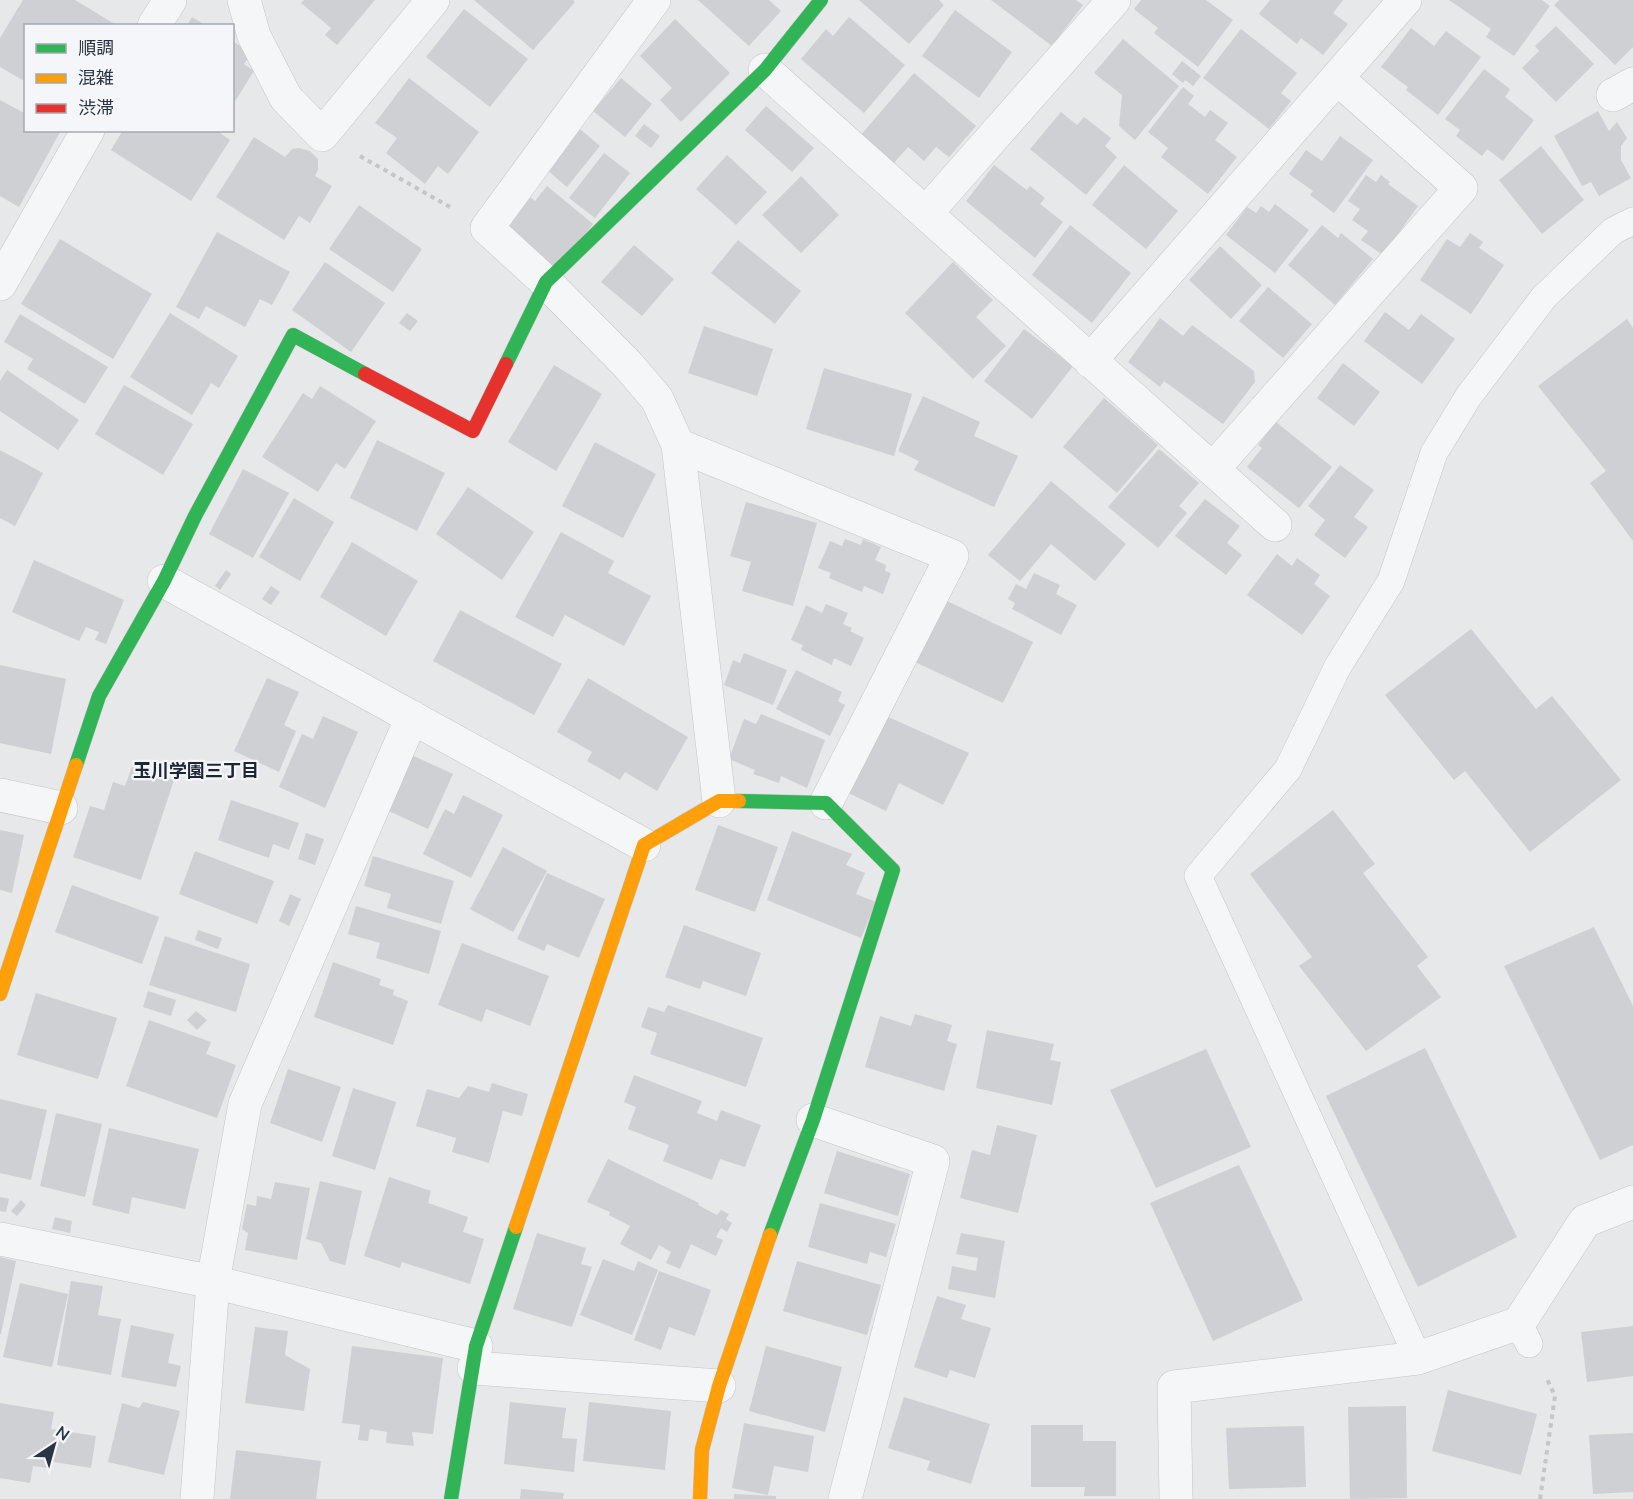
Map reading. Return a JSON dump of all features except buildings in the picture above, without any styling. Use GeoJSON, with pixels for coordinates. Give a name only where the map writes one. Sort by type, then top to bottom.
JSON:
{"type":"FeatureCollection","features":[{"type":"Feature","properties":{"kind":"street"},"geometry":{"type":"LineString","coordinates":[[155,24],[171,0]]}},
{"type":"Feature","properties":{"kind":"street"},"geometry":{"type":"LineString","coordinates":[[244,0],[254,36],[286,98],[322,135],[433,0]]}},
{"type":"Feature","properties":{"kind":"street"},"geometry":{"type":"LineString","coordinates":[[654,0],[487,228],[546,282],[628,365],[657,399],[678,446],[719,801]]}},
{"type":"Feature","properties":{"kind":"street"},"geometry":{"type":"LineString","coordinates":[[0,994],[99,696],[164,581],[195,516],[293,335],[473,431],[546,282],[765,70],[821,0]]}},
{"type":"Feature","properties":{"kind":"street"},"geometry":{"type":"LineString","coordinates":[[926,213],[1114,0]]}},
{"type":"Feature","properties":{"kind":"street"},"geometry":{"type":"LineString","coordinates":[[1090,361],[1405,0]]}},
{"type":"Feature","properties":{"kind":"street"},"geometry":{"type":"LineString","coordinates":[[765,70],[1275,525]]}},
{"type":"Feature","properties":{"kind":"street"},"geometry":{"type":"LineString","coordinates":[[1214,469],[1461,188],[1337,78]]}},
{"type":"Feature","properties":{"kind":"street"},"geometry":{"type":"LineString","coordinates":[[0,285],[87,132]]}},
{"type":"Feature","properties":{"kind":"street"},"geometry":{"type":"LineString","coordinates":[[678,446],[952,556],[826,803]]}},
{"type":"Feature","properties":{"kind":"street"},"geometry":{"type":"LineString","coordinates":[[164,581],[644,845]]}},
{"type":"Feature","properties":{"kind":"street"},"geometry":{"type":"LineString","coordinates":[[197,1499],[213,1281],[245,1104],[412,717]]}},
{"type":"Feature","properties":{"kind":"street"},"geometry":{"type":"LineString","coordinates":[[0,795],[61,808]]}},
{"type":"Feature","properties":{"kind":"street"},"geometry":{"type":"LineString","coordinates":[[451,1499],[475,1357],[644,845],[719,801],[826,803],[893,870],[813,1120],[758,1268],[719,1386],[702,1450],[700,1499]]}},
{"type":"Feature","properties":{"kind":"street"},"geometry":{"type":"LineString","coordinates":[[813,1120],[933,1161],[845,1499]]}},
{"type":"Feature","properties":{"kind":"street"},"geometry":{"type":"LineString","coordinates":[[1176,1499],[1174,1387],[1418,1358],[1524,1334],[1585,1221],[1633,1202]]}},
{"type":"Feature","properties":{"kind":"street"},"geometry":{"type":"LineString","coordinates":[[0,1239],[213,1281],[475,1357],[719,1386]]}},
{"type":"Feature","properties":{"kind":"lane"},"geometry":{"type":"LineString","coordinates":[[1418,1358],[1198,876],[1288,769],[1338,666],[1390,581],[1434,453],[1468,397],[1544,297],[1613,231],[1633,221]]}},
{"type":"Feature","properties":{"kind":"path"},"geometry":{"type":"LineString","coordinates":[[322,135],[487,228]]}},
{"type":"Feature","properties":{"kind":"path"},"geometry":{"type":"LineString","coordinates":[[1540,1499],[1555,1396]]}},
{"type":"Feature","properties":{"kind":"traffic: fast"},"geometry":{"type":"LineString","coordinates":[[506,364],[546,282],[765,70],[821,0]]}},
{"type":"Feature","properties":{"kind":"traffic: fast"},"geometry":{"type":"LineString","coordinates":[[76,765],[99,696],[164,581],[195,516],[293,335],[365,374]]}},
{"type":"Feature","properties":{"kind":"traffic: fast"},"geometry":{"type":"LineString","coordinates":[[739,801],[826,803],[893,870],[813,1120],[770,1235]]}},
{"type":"Feature","properties":{"kind":"traffic: fast"},"geometry":{"type":"LineString","coordinates":[[451,1499],[476,1346],[516,1227]]}},
{"type":"Feature","properties":{"kind":"traffic: slow"},"geometry":{"type":"LineString","coordinates":[[0,994],[76,765]]}},
{"type":"Feature","properties":{"kind":"traffic: slow"},"geometry":{"type":"LineString","coordinates":[[516,1227],[644,845],[719,801],[739,801]]}},
{"type":"Feature","properties":{"kind":"traffic: slow"},"geometry":{"type":"LineString","coordinates":[[700,1499],[702,1450],[719,1386],[770,1235]]}},
{"type":"Feature","properties":{"kind":"traffic: jam"},"geometry":{"type":"LineString","coordinates":[[365,374],[473,431],[506,364]]}},
{"type":"Feature","properties":{"kind":"district","name":"玉川学園三丁目"},"geometry":{"type":"Point","coordinates":[196,770]}}]}
